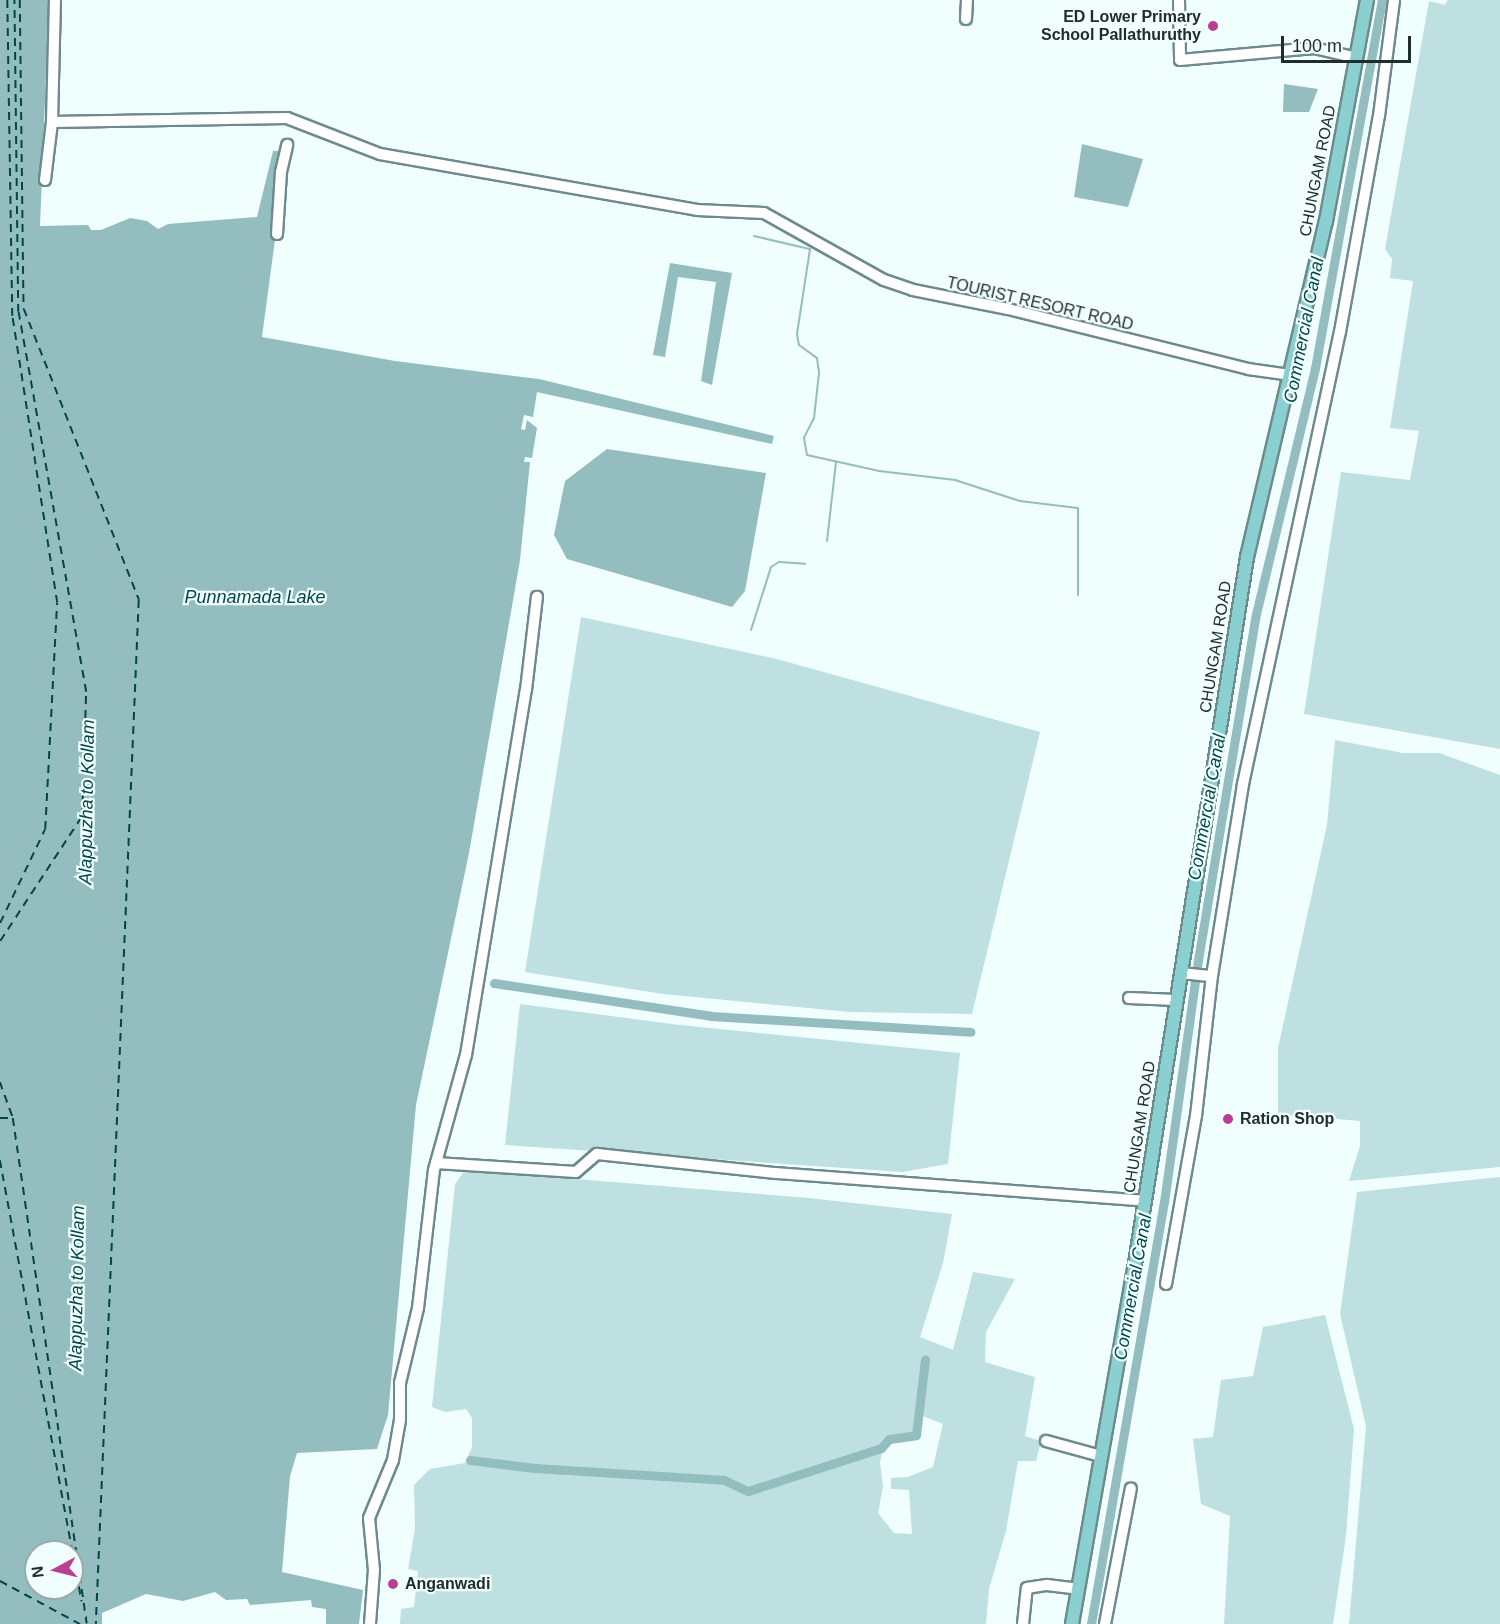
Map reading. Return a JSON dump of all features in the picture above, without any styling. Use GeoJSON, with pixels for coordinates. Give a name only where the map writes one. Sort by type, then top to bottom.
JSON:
{"type":"FeatureCollection","features":[{"type":"Feature","properties":{"kind":"main road","name":"CHUNGAM ROAD"},"geometry":{"type":"LineString","coordinates":[[1072,1624],[1145,1201],[1176,1000],[1184,973],[1247,557],[1326,221],[1367,0]]}},
{"type":"Feature","properties":{"kind":"street"},"geometry":{"type":"LineString","coordinates":[[45,180],[52,122],[55,0]]}},
{"type":"Feature","properties":{"kind":"street"},"geometry":{"type":"LineString","coordinates":[[966,19],[967,0]]}},
{"type":"Feature","properties":{"kind":"street"},"geometry":{"type":"LineString","coordinates":[[1179,0],[1180,60],[1314,48],[1357,58]]}},
{"type":"Feature","properties":{"kind":"street"},"geometry":{"type":"LineString","coordinates":[[1166,1284],[1196,1116],[1210,976],[1243,784],[1340,332],[1381,106],[1394,0]]}},
{"type":"Feature","properties":{"kind":"street","name":"TOURIST RESORT ROAD"},"geometry":{"type":"LineString","coordinates":[[52,122],[294,119],[344,143],[380,154],[697,210],[764,213],[884,279],[913,290],[1248,369],[1290,375]]}},
{"type":"Feature","properties":{"kind":"street"},"geometry":{"type":"LineString","coordinates":[[277,234],[281,172],[287,145]]}},
{"type":"Feature","properties":{"kind":"street"},"geometry":{"type":"LineString","coordinates":[[370,1624],[374,1570],[369,1518],[393,1460],[400,1420],[400,1383],[418,1308],[436,1163],[466,1055],[524,702],[537,597]]}},
{"type":"Feature","properties":{"kind":"street"},"geometry":{"type":"LineString","coordinates":[[1184,973],[1210,976]]}},
{"type":"Feature","properties":{"kind":"street"},"geometry":{"type":"LineString","coordinates":[[1129,998],[1176,1000]]}},
{"type":"Feature","properties":{"kind":"street"},"geometry":{"type":"LineString","coordinates":[[436,1163],[576,1172],[597,1154],[776,1173],[1145,1201]]}},
{"type":"Feature","properties":{"kind":"street"},"geometry":{"type":"LineString","coordinates":[[1046,1441],[1101,1456]]}},
{"type":"Feature","properties":{"kind":"street"},"geometry":{"type":"LineString","coordinates":[[1105,1624],[1131,1488]]}},
{"type":"Feature","properties":{"kind":"street"},"geometry":{"type":"LineString","coordinates":[[1023,1624],[1027,1588],[1047,1585],[1078,1589]]}},
{"type":"Feature","properties":{"kind":"shaded area"},"geometry":{"type":"Polygon","coordinates":[[[1448,0],[1500,0],[1500,749],[1304,714],[1341,472],[1410,480],[1419,431],[1390,428],[1413,281],[1390,278],[1392,259],[1385,249],[1429,1],[1445,5],[1448,0]]]}},
{"type":"Feature","properties":{"kind":"shaded area"},"geometry":{"type":"Polygon","coordinates":[[[581,617],[777,659],[1040,732],[972,1014],[849,1012],[663,994],[525,972],[581,617]]]}},
{"type":"Feature","properties":{"kind":"shaded area"},"geometry":{"type":"Polygon","coordinates":[[[1335,740],[1403,753],[1439,753],[1500,775],[1500,1167],[1349,1181],[1360,1146],[1360,1121],[1278,1114],[1278,1048],[1327,825],[1335,740]]]}},
{"type":"Feature","properties":{"kind":"shaded area"},"geometry":{"type":"Polygon","coordinates":[[[520,1004],[680,1025],[960,1053],[948,1164],[903,1172],[505,1145],[520,1004]]]}},
{"type":"Feature","properties":{"kind":"shaded area"},"geometry":{"type":"Polygon","coordinates":[[[465,1170],[809,1198],[952,1214],[943,1263],[920,1337],[953,1350],[973,1272],[1015,1279],[986,1332],[985,1362],[1035,1377],[1025,1436],[1041,1441],[1036,1461],[1018,1461],[1006,1531],[989,1589],[986,1624],[400,1624],[401,1609],[414,1607],[418,1571],[408,1569],[415,1529],[414,1485],[430,1469],[465,1463],[472,1447],[472,1418],[466,1409],[445,1412],[432,1407],[455,1184],[465,1170]],[[923,1416],[919,1435],[887,1435],[880,1462],[883,1487],[878,1513],[894,1533],[912,1534],[909,1490],[891,1489],[891,1478],[908,1477],[933,1467],[943,1424],[923,1416]]]}},
{"type":"Feature","properties":{"kind":"shaded area"},"geometry":{"type":"Polygon","coordinates":[[[1500,1177],[1500,1624],[1349,1624],[1366,1426],[1340,1314],[1357,1192],[1500,1177]]]}},
{"type":"Feature","properties":{"kind":"shaded area"},"geometry":{"type":"Polygon","coordinates":[[[1325,1315],[1354,1429],[1346,1536],[1333,1624],[1224,1624],[1230,1516],[1201,1504],[1193,1439],[1213,1437],[1221,1380],[1253,1376],[1263,1327],[1325,1315]]]}},
{"type":"Feature","properties":{"kind":"water","name":"Punnamada Lake"},"geometry":{"type":"Polygon","coordinates":[[[0,0],[49,0],[40,226],[88,225],[91,230],[101,230],[130,218],[147,221],[158,229],[168,224],[257,217],[273,151],[280,151],[286,157],[262,337],[395,361],[539,379],[774,436],[772,444],[537,392],[533,417],[524,415],[521,429],[525,430],[527,420],[537,428],[532,458],[525,457],[524,462],[530,462],[520,560],[469,853],[416,1105],[388,1415],[377,1449],[297,1453],[290,1476],[282,1572],[363,1590],[359,1624],[326,1624],[326,1609],[312,1607],[311,1600],[250,1605],[247,1599],[226,1600],[215,1592],[183,1601],[146,1594],[102,1613],[102,1624],[0,1624],[0,0]]]}},
{"type":"Feature","properties":{"kind":"water"},"geometry":{"type":"Polygon","coordinates":[[[1284,84],[1318,89],[1309,112],[1283,112],[1284,84]]]}},
{"type":"Feature","properties":{"kind":"water"},"geometry":{"type":"Polygon","coordinates":[[[1082,144],[1143,159],[1128,207],[1074,197],[1082,144]]]}},
{"type":"Feature","properties":{"kind":"water"},"geometry":{"type":"Polygon","coordinates":[[[670,263],[732,273],[712,385],[701,381],[716,282],[678,277],[665,357],[653,355],[670,263]]]}},
{"type":"Feature","properties":{"kind":"water"},"geometry":{"type":"Polygon","coordinates":[[[607,449],[766,473],[745,591],[732,607],[567,559],[554,535],[565,481],[607,449]]]}},
{"type":"Feature","properties":{"kind":"waterway","name":"Commercial Canal"},"geometry":{"type":"LineString","coordinates":[[1091,1624],[1164,1202],[1198,960],[1256,614],[1315,368],[1382,0]]}},
{"type":"Feature","properties":{"kind":"waterway"},"geometry":{"type":"LineString","coordinates":[[754,236],[810,249],[797,334],[799,345],[817,358],[819,373],[814,418],[804,438],[807,455],[879,471],[955,480],[1020,501],[1078,508],[1078,595]]}},
{"type":"Feature","properties":{"kind":"waterway"},"geometry":{"type":"LineString","coordinates":[[827,541],[836,462]]}},
{"type":"Feature","properties":{"kind":"waterway"},"geometry":{"type":"LineString","coordinates":[[751,630],[771,567],[779,562],[805,564]]}},
{"type":"Feature","properties":{"kind":"waterway"},"geometry":{"type":"LineString","coordinates":[[494,983],[711,1016],[971,1032]]}},
{"type":"Feature","properties":{"kind":"waterway"},"geometry":{"type":"LineString","coordinates":[[470,1460],[535,1468],[724,1480],[748,1491],[881,1448],[889,1439],[916,1435],[925,1360]]}},
{"type":"Feature","properties":{"kind":"ferry route"},"geometry":{"type":"LineString","coordinates":[[0,923],[45,829],[57,603],[12,316],[7,0]]}},
{"type":"Feature","properties":{"kind":"ferry route"},"geometry":{"type":"LineString","coordinates":[[0,941],[82,816],[86,692],[18,312],[14,0]]}},
{"type":"Feature","properties":{"kind":"ferry route"},"geometry":{"type":"LineString","coordinates":[[20,0],[24,309],[139,600],[96,1624]]}},
{"type":"Feature","properties":{"kind":"ferry route"},"geometry":{"type":"LineString","coordinates":[[0,1082],[13,1118],[87,1624]]}},
{"type":"Feature","properties":{"kind":"ferry route"},"geometry":{"type":"LineString","coordinates":[[0,1118],[11,1118]]}},
{"type":"Feature","properties":{"kind":"ferry route"},"geometry":{"type":"LineString","coordinates":[[0,1160],[82,1601]]}},
{"type":"Feature","properties":{"kind":"ferry route"},"geometry":{"type":"LineString","coordinates":[[0,1581],[80,1624]]}},
{"type":"Feature","properties":{"kind":"place","name":"ED Lower Primary School Pallathuruthy"},"geometry":{"type":"Point","coordinates":[1213,26]}},
{"type":"Feature","properties":{"kind":"place","name":"Ration Shop"},"geometry":{"type":"Point","coordinates":[1228,1119]}},
{"type":"Feature","properties":{"kind":"place","name":"Anganwadi"},"geometry":{"type":"Point","coordinates":[393,1584]}},
{"type":"Feature","properties":{"kind":"water label","name":"Alappuzha to Kollam"},"geometry":{"type":"Point","coordinates":[87,802]}},
{"type":"Feature","properties":{"kind":"water label","name":"Alappuzha to Kollam"},"geometry":{"type":"Point","coordinates":[77,1288]}}]}
